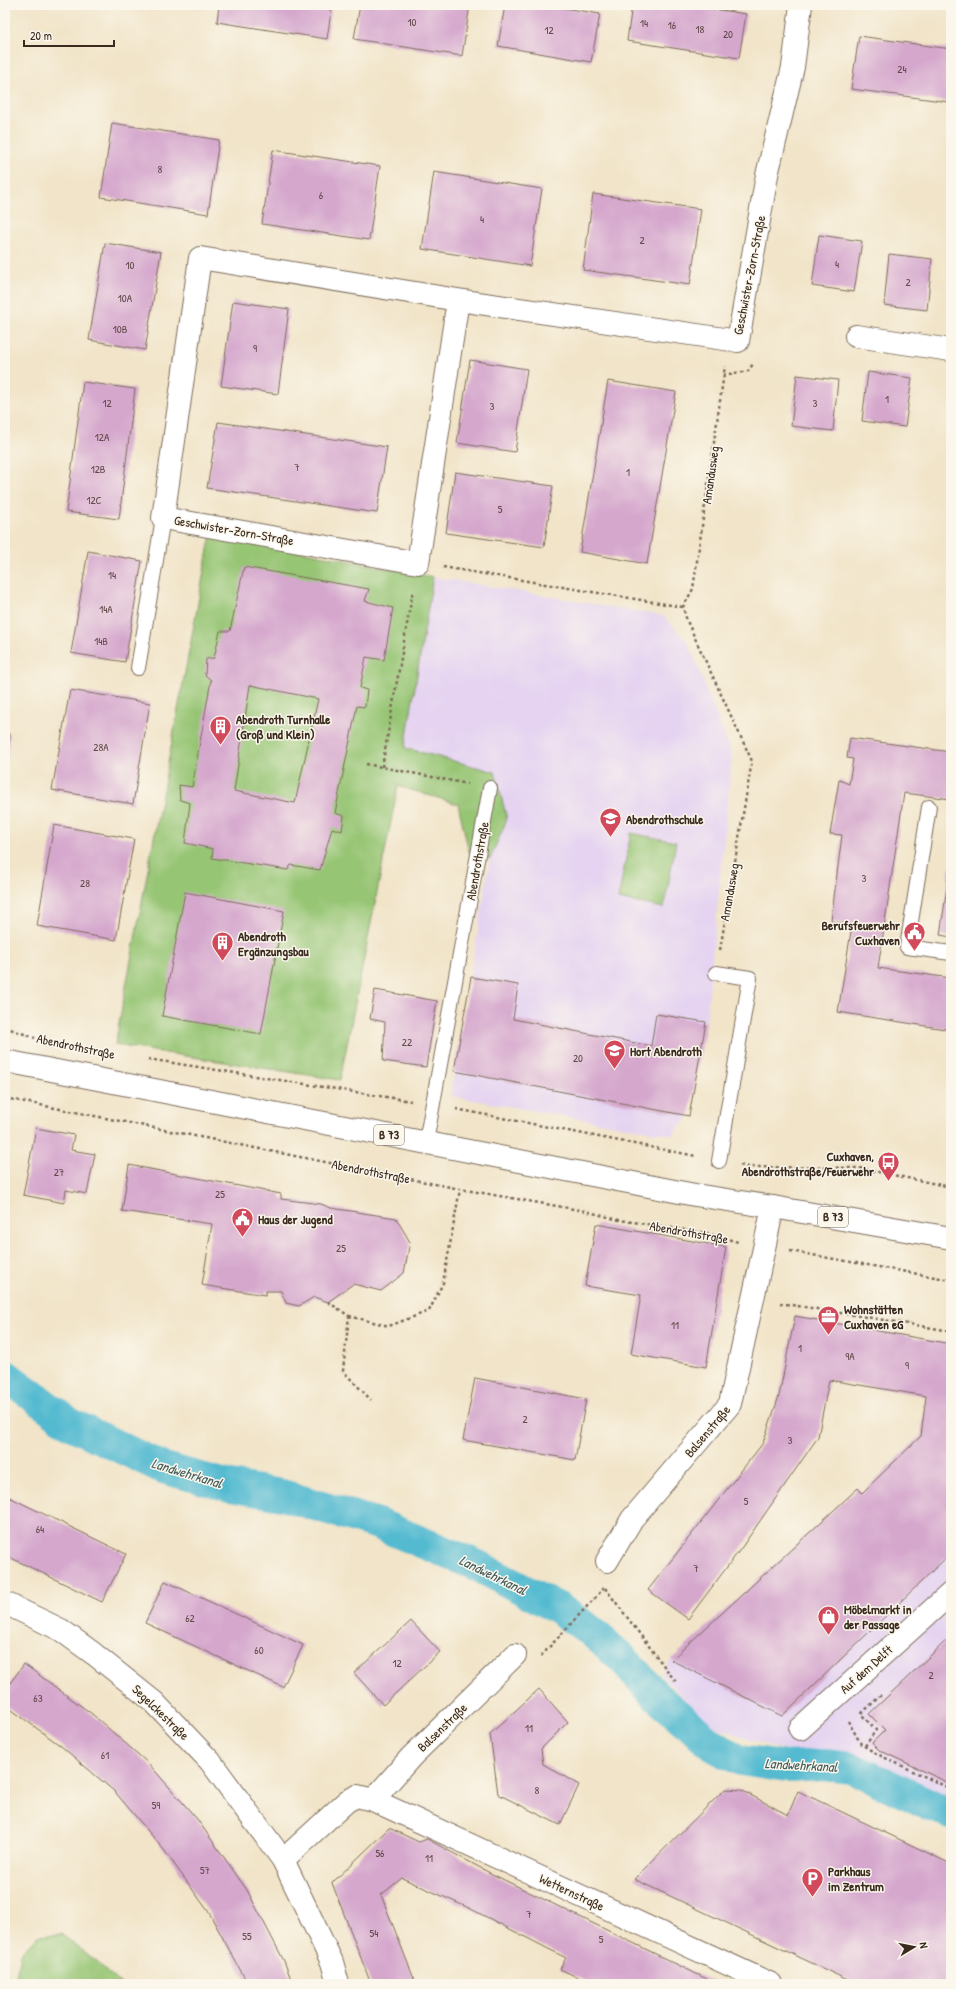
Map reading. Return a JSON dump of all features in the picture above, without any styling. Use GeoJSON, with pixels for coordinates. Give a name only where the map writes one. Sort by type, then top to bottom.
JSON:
{"type":"FeatureCollection","features":[{"type":"Feature","properties":{"kind":"street","name":"Geschwister-Zorn-Straße"},"geometry":{"type":"LineString","coordinates":[[418,563],[163,518],[200,258],[458,300],[738,341],[767,175],[793,67],[801,5]]}},
{"type":"Feature","properties":{"kind":"street"},"geometry":{"type":"LineString","coordinates":[[418,563],[458,300]]}},
{"type":"Feature","properties":{"kind":"street"},"geometry":{"type":"LineString","coordinates":[[856,336],[951,350]]}},
{"type":"Feature","properties":{"kind":"street","name":"B 73"},"geometry":{"type":"LineString","coordinates":[[5,1061],[696,1195],[773,1206],[951,1238]]}},
{"type":"Feature","properties":{"kind":"street","name":"Balsenstraße"},"geometry":{"type":"LineString","coordinates":[[607,1561],[632,1519],[730,1404],[773,1206]]}},
{"type":"Feature","properties":{"kind":"street","name":"Auf dem Delft"},"geometry":{"type":"LineString","coordinates":[[800,1729],[951,1593]]}},
{"type":"Feature","properties":{"kind":"street","name":"Segelckestraße"},"geometry":{"type":"LineString","coordinates":[[5,1603],[61,1630],[94,1654],[154,1702],[210,1761],[283,1860],[332,1962],[338,1984]]}},
{"type":"Feature","properties":{"kind":"street","name":"Balsenstraße"},"geometry":{"type":"LineString","coordinates":[[372,1800],[411,1758],[515,1656]]}},
{"type":"Feature","properties":{"kind":"street"},"geometry":{"type":"LineString","coordinates":[[283,1860],[347,1801],[357,1796],[372,1800]]}},
{"type":"Feature","properties":{"kind":"street","name":"Wetternstraße"},"geometry":{"type":"LineString","coordinates":[[372,1800],[771,1984]]}},
{"type":"Feature","properties":{"kind":"lane"},"geometry":{"type":"LineString","coordinates":[[138,668],[163,518]]}},
{"type":"Feature","properties":{"kind":"lane","name":"Abendrothstraße"},"geometry":{"type":"LineString","coordinates":[[426,1142],[490,788]]}},
{"type":"Feature","properties":{"kind":"lane"},"geometry":{"type":"LineString","coordinates":[[929,807],[907,947],[951,953]]}},
{"type":"Feature","properties":{"kind":"lane"},"geometry":{"type":"LineString","coordinates":[[716,973],[750,978],[719,1161]]}},
{"type":"Feature","properties":{"kind":"path","name":"Amandusweg"},"geometry":{"type":"LineString","coordinates":[[716,973],[752,761],[687,621],[683,607],[694,589],[729,340]]}},
{"type":"Feature","properties":{"kind":"path"},"geometry":{"type":"LineString","coordinates":[[382,767],[418,563],[683,607]]}},
{"type":"Feature","properties":{"kind":"path"},"geometry":{"type":"LineString","coordinates":[[366,764],[490,788]]}},
{"type":"Feature","properties":{"kind":"path","name":"Abendrothstraße"},"geometry":{"type":"LineString","coordinates":[[5,1027],[42,1039]]}},
{"type":"Feature","properties":{"kind":"path"},"geometry":{"type":"LineString","coordinates":[[143,1058],[433,1105],[748,1167],[859,1168],[951,1187]]}},
{"type":"Feature","properties":{"kind":"path","name":"Abendrothstraße"},"geometry":{"type":"LineString","coordinates":[[5,1098],[460,1189],[585,1211],[619,1220],[706,1233],[738,1241]]}},
{"type":"Feature","properties":{"kind":"path"},"geometry":{"type":"LineString","coordinates":[[328,1302],[349,1316],[389,1326],[429,1311],[443,1283],[460,1189]]}},
{"type":"Feature","properties":{"kind":"path"},"geometry":{"type":"LineString","coordinates":[[793,1252],[951,1280]]}},
{"type":"Feature","properties":{"kind":"path"},"geometry":{"type":"LineString","coordinates":[[754,1299],[951,1331]]}},
{"type":"Feature","properties":{"kind":"path"},"geometry":{"type":"LineString","coordinates":[[349,1316],[343,1371],[371,1400]]}},
{"type":"Feature","properties":{"kind":"path"},"geometry":{"type":"LineString","coordinates":[[543,1656],[604,1587],[676,1682]]}},
{"type":"Feature","properties":{"kind":"path"},"geometry":{"type":"LineString","coordinates":[[865,1746],[876,1730],[861,1714],[884,1692]]}},
{"type":"Feature","properties":{"kind":"path"},"geometry":{"type":"LineString","coordinates":[[838,1694],[850,1725],[861,1744],[877,1754],[951,1789]]}},
{"type":"Feature","properties":{"kind":"shaded area","name":"Abendrothschule"},"geometry":{"type":"Polygon","coordinates":[[[433,577],[664,616],[689,644],[732,756],[706,1022],[689,1116],[672,1135],[450,1096],[490,859],[507,819],[405,748],[433,577]]]}},
{"type":"Feature","properties":{"kind":"shaded area"},"geometry":{"type":"Polygon","coordinates":[[[951,1400],[951,1797],[858,1754],[836,1750],[822,1754],[787,1751],[720,1729],[703,1719],[661,1674],[671,1660],[858,1488],[862,1493],[921,1436],[951,1400]]]}},
{"type":"Feature","properties":{"kind":"green space"},"geometry":{"type":"Polygon","coordinates":[[[211,534],[433,577],[405,748],[495,772],[507,819],[490,859],[469,852],[458,804],[398,786],[340,1080],[115,1045],[211,534]]]}},
{"type":"Feature","properties":{"kind":"green space"},"geometry":{"type":"Polygon","coordinates":[[[631,833],[676,842],[664,908],[618,899],[631,833]]]}},
{"type":"Feature","properties":{"kind":"green space"},"geometry":{"type":"Polygon","coordinates":[[[61,1934],[97,1962],[121,1984],[15,1984],[20,1954],[38,1936],[61,1934]]]}},
{"type":"Feature","properties":{"kind":"building"},"geometry":{"type":"Polygon","coordinates":[[[219,5],[332,5],[327,39],[217,22],[219,5]]]}},
{"type":"Feature","properties":{"kind":"building"},"geometry":{"type":"Polygon","coordinates":[[[360,5],[470,5],[462,56],[354,39],[360,5]]]}},
{"type":"Feature","properties":{"kind":"building"},"geometry":{"type":"Polygon","coordinates":[[[505,5],[547,5],[600,14],[591,62],[498,46],[505,5]]]}},
{"type":"Feature","properties":{"kind":"building"},"geometry":{"type":"Polygon","coordinates":[[[632,5],[688,5],[746,14],[739,58],[627,41],[632,5]]]}},
{"type":"Feature","properties":{"kind":"building"},"geometry":{"type":"Polygon","coordinates":[[[859,36],[951,49],[949,102],[851,89],[859,36]]]}},
{"type":"Feature","properties":{"kind":"building"},"geometry":{"type":"Polygon","coordinates":[[[112,123],[219,140],[208,214],[101,197],[112,123]]]}},
{"type":"Feature","properties":{"kind":"building"},"geometry":{"type":"Polygon","coordinates":[[[273,150],[380,166],[369,240],[262,224],[273,150]]]}},
{"type":"Feature","properties":{"kind":"building"},"geometry":{"type":"Polygon","coordinates":[[[434,172],[542,189],[530,266],[422,249],[434,172]]]}},
{"type":"Feature","properties":{"kind":"building"},"geometry":{"type":"Polygon","coordinates":[[[593,194],[701,209],[690,285],[583,270],[593,194]]]}},
{"type":"Feature","properties":{"kind":"building"},"geometry":{"type":"Polygon","coordinates":[[[819,235],[862,241],[854,292],[812,286],[819,235]]]}},
{"type":"Feature","properties":{"kind":"building"},"geometry":{"type":"Polygon","coordinates":[[[105,243],[161,252],[145,350],[89,340],[105,243]]]}},
{"type":"Feature","properties":{"kind":"building"},"geometry":{"type":"Polygon","coordinates":[[[889,254],[932,259],[927,310],[884,305],[889,254]]]}},
{"type":"Feature","properties":{"kind":"building"},"geometry":{"type":"Polygon","coordinates":[[[233,301],[289,309],[278,394],[221,386],[233,301]]]}},
{"type":"Feature","properties":{"kind":"building"},"geometry":{"type":"Polygon","coordinates":[[[470,360],[527,369],[515,452],[457,443],[470,360]]]}},
{"type":"Feature","properties":{"kind":"building"},"geometry":{"type":"Polygon","coordinates":[[[868,372],[912,378],[905,427],[862,421],[868,372]]]}},
{"type":"Feature","properties":{"kind":"building"},"geometry":{"type":"Polygon","coordinates":[[[797,375],[838,380],[833,431],[791,426],[797,375]]]}},
{"type":"Feature","properties":{"kind":"building"},"geometry":{"type":"Polygon","coordinates":[[[608,381],[676,392],[647,564],[580,552],[608,381]]]}},
{"type":"Feature","properties":{"kind":"building"},"geometry":{"type":"Polygon","coordinates":[[[83,382],[135,389],[119,519],[66,512],[83,382]]]}},
{"type":"Feature","properties":{"kind":"building"},"geometry":{"type":"Polygon","coordinates":[[[218,422],[387,447],[377,513],[207,488],[218,422]]]}},
{"type":"Feature","properties":{"kind":"building"},"geometry":{"type":"Polygon","coordinates":[[[455,472],[553,486],[544,547],[446,533],[455,472]]]}},
{"type":"Feature","properties":{"kind":"building"},"geometry":{"type":"Polygon","coordinates":[[[88,551],[142,561],[125,662],[71,653],[88,551]]]}},
{"type":"Feature","properties":{"kind":"building","name":"Abendroth Turnhalle (Groß und Klein)"},"geometry":{"type":"Polygon","coordinates":[[[244,567],[369,589],[365,601],[393,608],[384,660],[366,657],[360,688],[367,690],[365,707],[357,706],[335,813],[344,816],[342,831],[332,828],[320,870],[291,865],[288,870],[212,858],[213,849],[185,843],[190,803],[180,800],[179,785],[192,787],[211,680],[205,675],[206,659],[214,658],[220,631],[230,631],[244,567]],[[250,685],[234,791],[295,803],[318,699],[250,685]]]}},
{"type":"Feature","properties":{"kind":"building"},"geometry":{"type":"Polygon","coordinates":[[[70,690],[150,703],[133,804],[52,790],[70,690]]]}},
{"type":"Feature","properties":{"kind":"building"},"geometry":{"type":"Polygon","coordinates":[[[5,733],[10,734],[6,765],[5,765],[5,733]]]}},
{"type":"Feature","properties":{"kind":"building"},"geometry":{"type":"Polygon","coordinates":[[[850,738],[951,752],[951,799],[904,793],[878,968],[951,978],[951,1030],[838,1012],[852,925],[831,921],[842,835],[830,834],[839,780],[849,784],[853,759],[847,758],[850,738]]]}},
{"type":"Feature","properties":{"kind":"building"},"geometry":{"type":"Polygon","coordinates":[[[54,825],[134,839],[116,940],[37,926],[54,825]]]}},
{"type":"Feature","properties":{"kind":"building"},"geometry":{"type":"Polygon","coordinates":[[[951,867],[951,937],[940,935],[951,867]]]}},
{"type":"Feature","properties":{"kind":"building","name":"Abendroth Ergänzungsbau"},"geometry":{"type":"Polygon","coordinates":[[[185,892],[284,911],[261,1034],[162,1016],[185,892]]]}},
{"type":"Feature","properties":{"kind":"building"},"geometry":{"type":"Polygon","coordinates":[[[471,977],[518,985],[513,1019],[651,1046],[656,1014],[706,1022],[689,1116],[454,1071],[471,977]]]}},
{"type":"Feature","properties":{"kind":"building"},"geometry":{"type":"Polygon","coordinates":[[[375,990],[437,1001],[426,1067],[383,1061],[385,1022],[370,1019],[375,990]]]}},
{"type":"Feature","properties":{"kind":"building"},"geometry":{"type":"Polygon","coordinates":[[[36,1128],[74,1135],[71,1150],[95,1154],[87,1194],[66,1190],[64,1203],[23,1195],[36,1128]]]}},
{"type":"Feature","properties":{"kind":"building"},"geometry":{"type":"Polygon","coordinates":[[[129,1165],[281,1194],[281,1199],[321,1204],[331,1208],[396,1218],[410,1242],[404,1273],[381,1291],[353,1284],[328,1302],[314,1297],[299,1306],[286,1303],[281,1291],[266,1291],[265,1295],[202,1285],[212,1224],[122,1211],[129,1165]]]}},
{"type":"Feature","properties":{"kind":"building"},"geometry":{"type":"Polygon","coordinates":[[[596,1224],[726,1247],[706,1367],[631,1354],[641,1295],[585,1286],[596,1224]]]}},
{"type":"Feature","properties":{"kind":"building"},"geometry":{"type":"Polygon","coordinates":[[[795,1316],[951,1344],[951,1553],[782,1716],[671,1660],[858,1488],[862,1493],[921,1436],[926,1396],[829,1380],[818,1437],[742,1547],[688,1619],[648,1590],[763,1443],[779,1396],[795,1316]]]}},
{"type":"Feature","properties":{"kind":"building"},"geometry":{"type":"Polygon","coordinates":[[[475,1378],[586,1399],[575,1460],[463,1440],[475,1378]]]}},
{"type":"Feature","properties":{"kind":"building"},"geometry":{"type":"Polygon","coordinates":[[[9,1497],[126,1554],[102,1602],[5,1555],[5,1505],[9,1497]]]}},
{"type":"Feature","properties":{"kind":"building"},"geometry":{"type":"Polygon","coordinates":[[[165,1581],[303,1645],[283,1687],[145,1623],[165,1581]]]}},
{"type":"Feature","properties":{"kind":"building"},"geometry":{"type":"Polygon","coordinates":[[[411,1621],[440,1652],[383,1705],[354,1673],[411,1621]]]}},
{"type":"Feature","properties":{"kind":"building"},"geometry":{"type":"Polygon","coordinates":[[[951,1636],[951,1784],[879,1750],[872,1743],[885,1730],[869,1714],[951,1636]]]}},
{"type":"Feature","properties":{"kind":"building"},"geometry":{"type":"Polygon","coordinates":[[[24,1664],[92,1714],[149,1764],[197,1819],[247,1890],[284,1961],[293,1984],[248,1984],[208,1911],[164,1850],[115,1792],[61,1746],[5,1705],[5,1690],[24,1664]]]}},
{"type":"Feature","properties":{"kind":"building"},"geometry":{"type":"Polygon","coordinates":[[[539,1689],[568,1722],[541,1749],[543,1764],[579,1785],[560,1825],[498,1794],[490,1734],[539,1689]]]}},
{"type":"Feature","properties":{"kind":"building","name":"Parkhaus im Zentrum"},"geometry":{"type":"Polygon","coordinates":[[[725,1789],[741,1790],[788,1815],[798,1791],[951,1864],[951,1984],[856,1984],[634,1879],[725,1789]]]}},
{"type":"Feature","properties":{"kind":"building"},"geometry":{"type":"Polygon","coordinates":[[[389,1828],[419,1842],[427,1839],[490,1873],[717,1984],[592,1984],[560,1969],[566,1958],[471,1909],[402,1878],[381,1895],[416,1984],[371,1984],[332,1883],[389,1828]]]}},
{"type":"Feature","properties":{"kind":"waterway","name":"Landwehrkanal"},"geometry":{"type":"LineString","coordinates":[[5,1375],[71,1424],[163,1468],[230,1486],[282,1495],[378,1524],[476,1565],[558,1608],[591,1631],[624,1660],[657,1697],[715,1747],[741,1760],[787,1767],[825,1765],[851,1768],[951,1814]]}},
{"type":"Feature","properties":{"kind":"place","name":"Abendroth Turnhalle (Groß und Klein)"},"geometry":{"type":"Point","coordinates":[220,746]}},
{"type":"Feature","properties":{"kind":"place","name":"Abendrothschule"},"geometry":{"type":"Point","coordinates":[611,838]}},
{"type":"Feature","properties":{"kind":"place","name":"Berufsfeuerwehr Cuxhaven"},"geometry":{"type":"Point","coordinates":[915,952]}},
{"type":"Feature","properties":{"kind":"place","name":"Abendroth Ergänzungsbau"},"geometry":{"type":"Point","coordinates":[223,962]}},
{"type":"Feature","properties":{"kind":"place","name":"Hort Abendroth"},"geometry":{"type":"Point","coordinates":[614,1070]}},
{"type":"Feature","properties":{"kind":"place","name":"Cuxhaven, Abendrothstraße/Feuerwehr"},"geometry":{"type":"Point","coordinates":[889,1182]}},
{"type":"Feature","properties":{"kind":"place","name":"Haus der Jugend"},"geometry":{"type":"Point","coordinates":[242,1238]}},
{"type":"Feature","properties":{"kind":"place","name":"Wohnstätten Cuxhaven eG"},"geometry":{"type":"Point","coordinates":[828,1336]}},
{"type":"Feature","properties":{"kind":"place","name":"Möbelmarkt in der Passage"},"geometry":{"type":"Point","coordinates":[828,1636]}},
{"type":"Feature","properties":{"kind":"place","name":"Parkhaus im Zentrum"},"geometry":{"type":"Point","coordinates":[812,1898]}}]}
